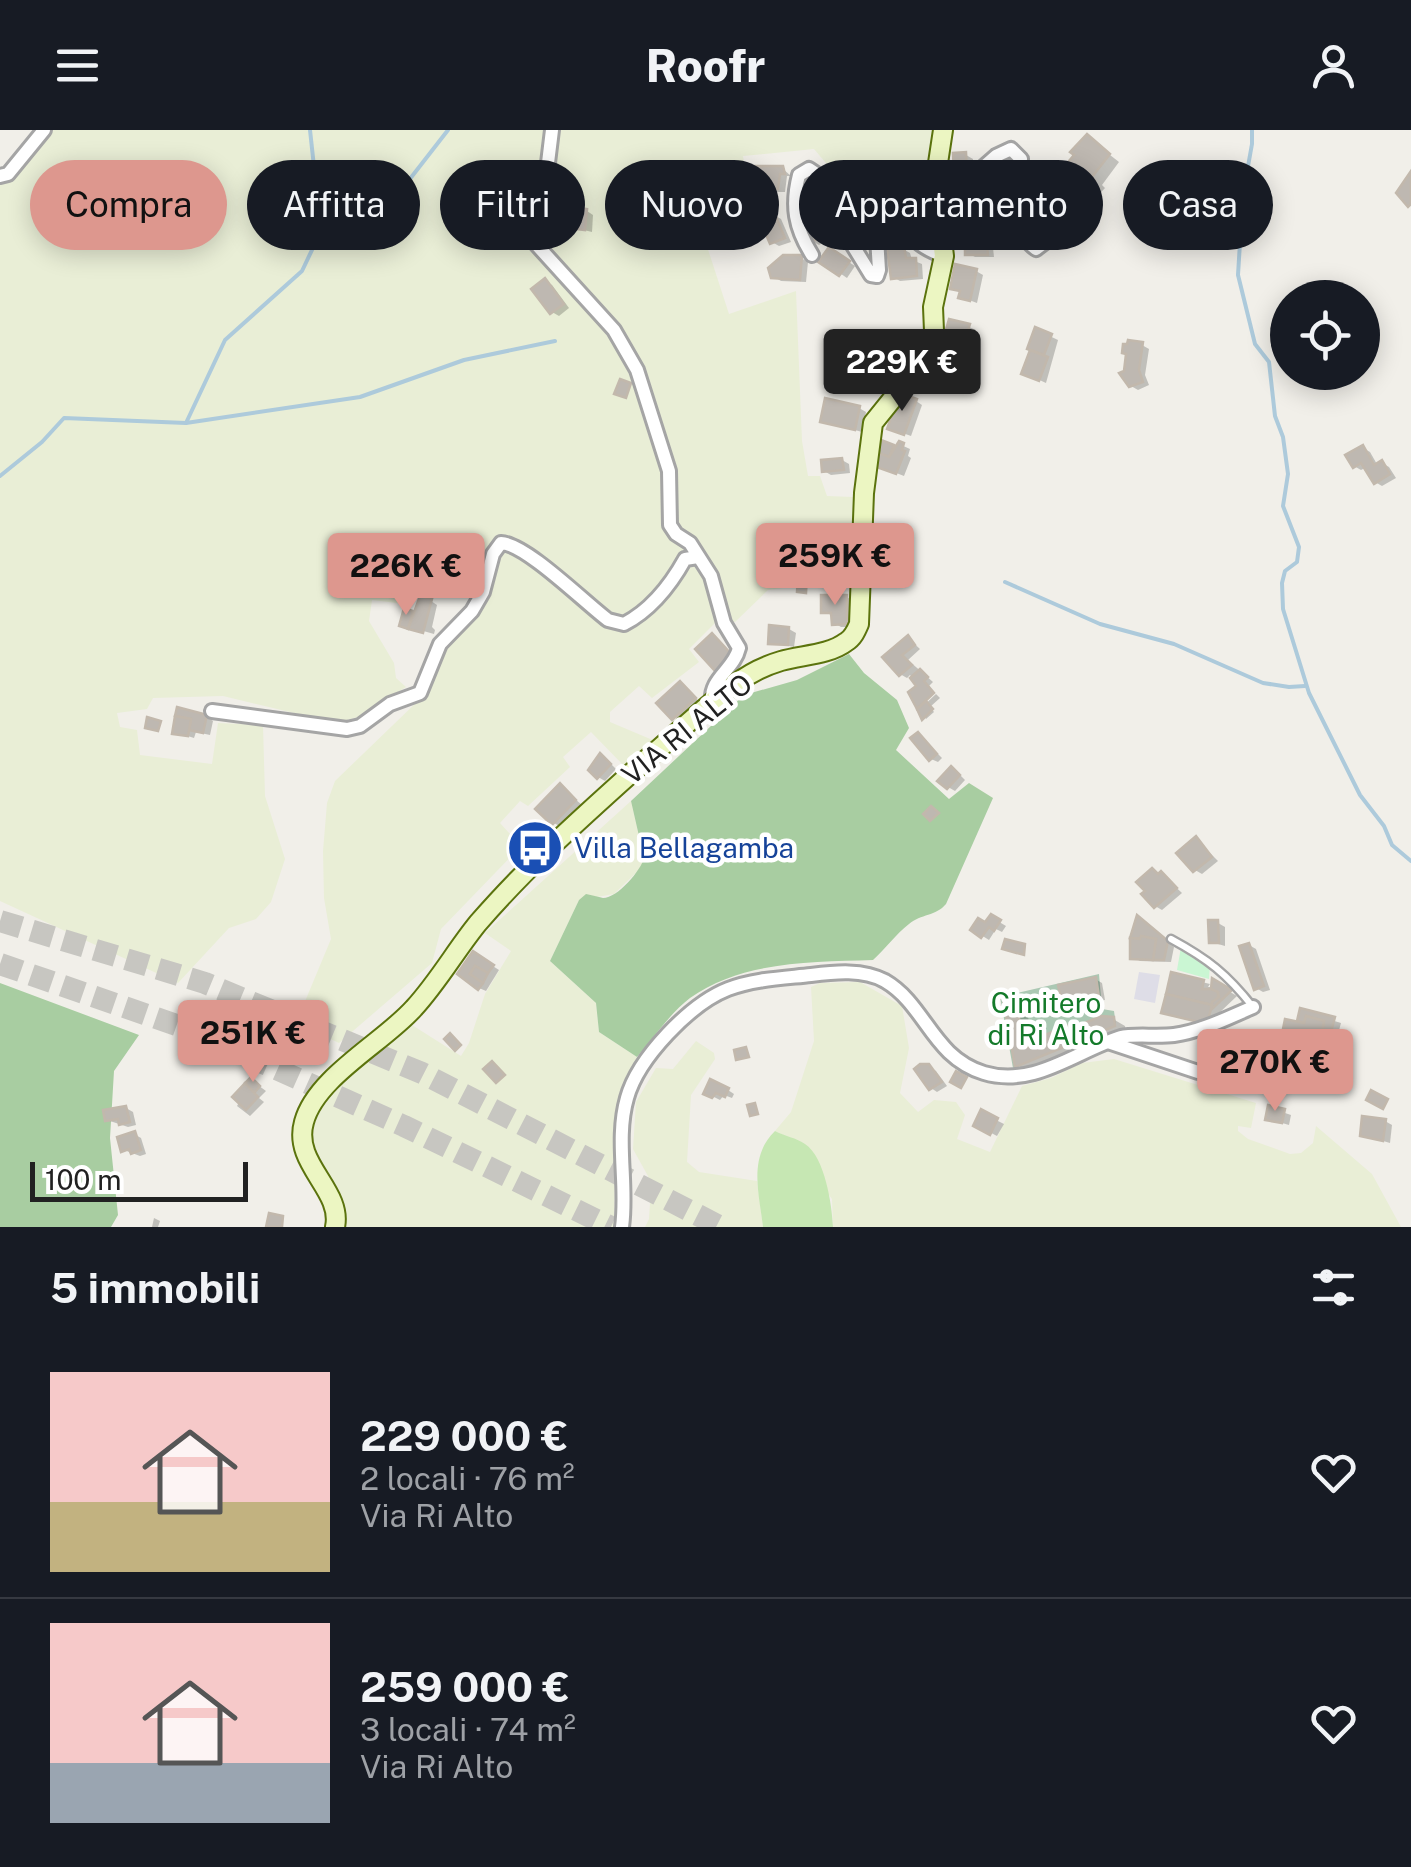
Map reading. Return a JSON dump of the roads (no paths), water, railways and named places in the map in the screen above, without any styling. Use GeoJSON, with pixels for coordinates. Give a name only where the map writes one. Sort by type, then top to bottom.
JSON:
{"type":"FeatureCollection","features":[{"type":"Feature","properties":{"kind":"street"},"geometry":{"type":"LineString","coordinates":[[0,176],[8,174],[44,130]]}},
{"type":"Feature","properties":{"kind":"street"},"geometry":{"type":"LineString","coordinates":[[552,130],[548,164],[532,216],[535,243],[614,330],[637,370],[669,472],[670,525],[690,544],[711,576],[724,623],[738,648],[736,659],[714,684],[712,703]]}},
{"type":"Feature","properties":{"kind":"street","name":"VIA RI ALTO"},"geometry":{"type":"LineString","coordinates":[[938,160],[943,130]]}},
{"type":"Feature","properties":{"kind":"street"},"geometry":{"type":"LineString","coordinates":[[991,160],[1011,149],[1020,160]]}},
{"type":"Feature","properties":{"kind":"street"},"geometry":{"type":"LineString","coordinates":[[812,255],[802,239],[794,206],[800,175],[809,169],[815,173],[830,210],[871,275],[876,276],[879,270],[876,220],[880,212],[894,213],[922,248],[944,256]]}},
{"type":"Feature","properties":{"kind":"street","name":"VIA RI ALTO"},"geometry":{"type":"LineString","coordinates":[[335,1227],[334,1202],[321,1186],[303,1146],[304,1122],[313,1103],[333,1080],[414,1010],[476,926],[530,866],[712,703],[754,672],[776,662],[845,644],[853,636],[859,624],[864,492],[872,424],[928,356],[943,250]]}},
{"type":"Feature","properties":{"kind":"street"},"geometry":{"type":"LineString","coordinates":[[212,711],[347,729],[360,726],[390,704],[409,699],[420,692],[440,644],[472,611],[493,554],[501,544],[513,544],[532,556],[608,620],[624,624],[637,618],[670,585],[685,559],[698,557]]}},
{"type":"Feature","properties":{"kind":"street"},"geometry":{"type":"LineString","coordinates":[[622,1227],[623,1118],[639,1070],[660,1044],[712,997],[732,988],[835,972],[867,974],[898,990],[918,1012],[934,1039],[958,1060],[983,1072],[1011,1077],[1042,1071],[1125,1035],[1145,1038],[1178,1034],[1209,1026],[1252,1007]]}},
{"type":"Feature","properties":{"kind":"street"},"geometry":{"type":"LineString","coordinates":[[1108,1042],[1198,1072]]}},
{"type":"Feature","properties":{"kind":"lane"},"geometry":{"type":"LineString","coordinates":[[1171,939],[1209,959],[1232,980],[1252,1007]]}},
{"type":"Feature","properties":{"kind":"waterway"},"geometry":{"type":"LineString","coordinates":[[0,476],[42,442],[64,418],[186,423],[225,340],[302,271],[321,231],[310,130]]}},
{"type":"Feature","properties":{"kind":"waterway"},"geometry":{"type":"LineString","coordinates":[[420,166],[448,130]]}},
{"type":"Feature","properties":{"kind":"waterway"},"geometry":{"type":"LineString","coordinates":[[1252,130],[1238,275],[1255,344],[1269,362],[1275,416],[1283,437],[1288,474],[1283,506],[1299,547],[1297,562],[1285,571],[1283,609],[1309,693],[1360,795],[1384,826],[1392,845],[1411,861]]}},
{"type":"Feature","properties":{"kind":"waterway"},"geometry":{"type":"LineString","coordinates":[[186,423],[360,397],[464,360],[555,341]]}},
{"type":"Feature","properties":{"kind":"waterway"},"geometry":{"type":"LineString","coordinates":[[1005,582],[1100,624],[1174,644],[1263,683],[1305,686]]}},
{"type":"Feature","properties":{"kind":"tunnel"},"geometry":{"type":"LineString","coordinates":[[0,921],[205,983],[422,1073],[721,1227]]}},
{"type":"Feature","properties":{"kind":"tunnel"},"geometry":{"type":"LineString","coordinates":[[0,964],[182,1027],[404,1126],[611,1227]]}},
{"type":"Feature","properties":{"kind":"place","name":"Villa Bellagamba"},"geometry":{"type":"Point","coordinates":[535,848]}},
{"type":"Feature","properties":{"kind":"park label","name":"Cimitero di Ri Alto"},"geometry":{"type":"Point","coordinates":[1046,1019]}}]}
